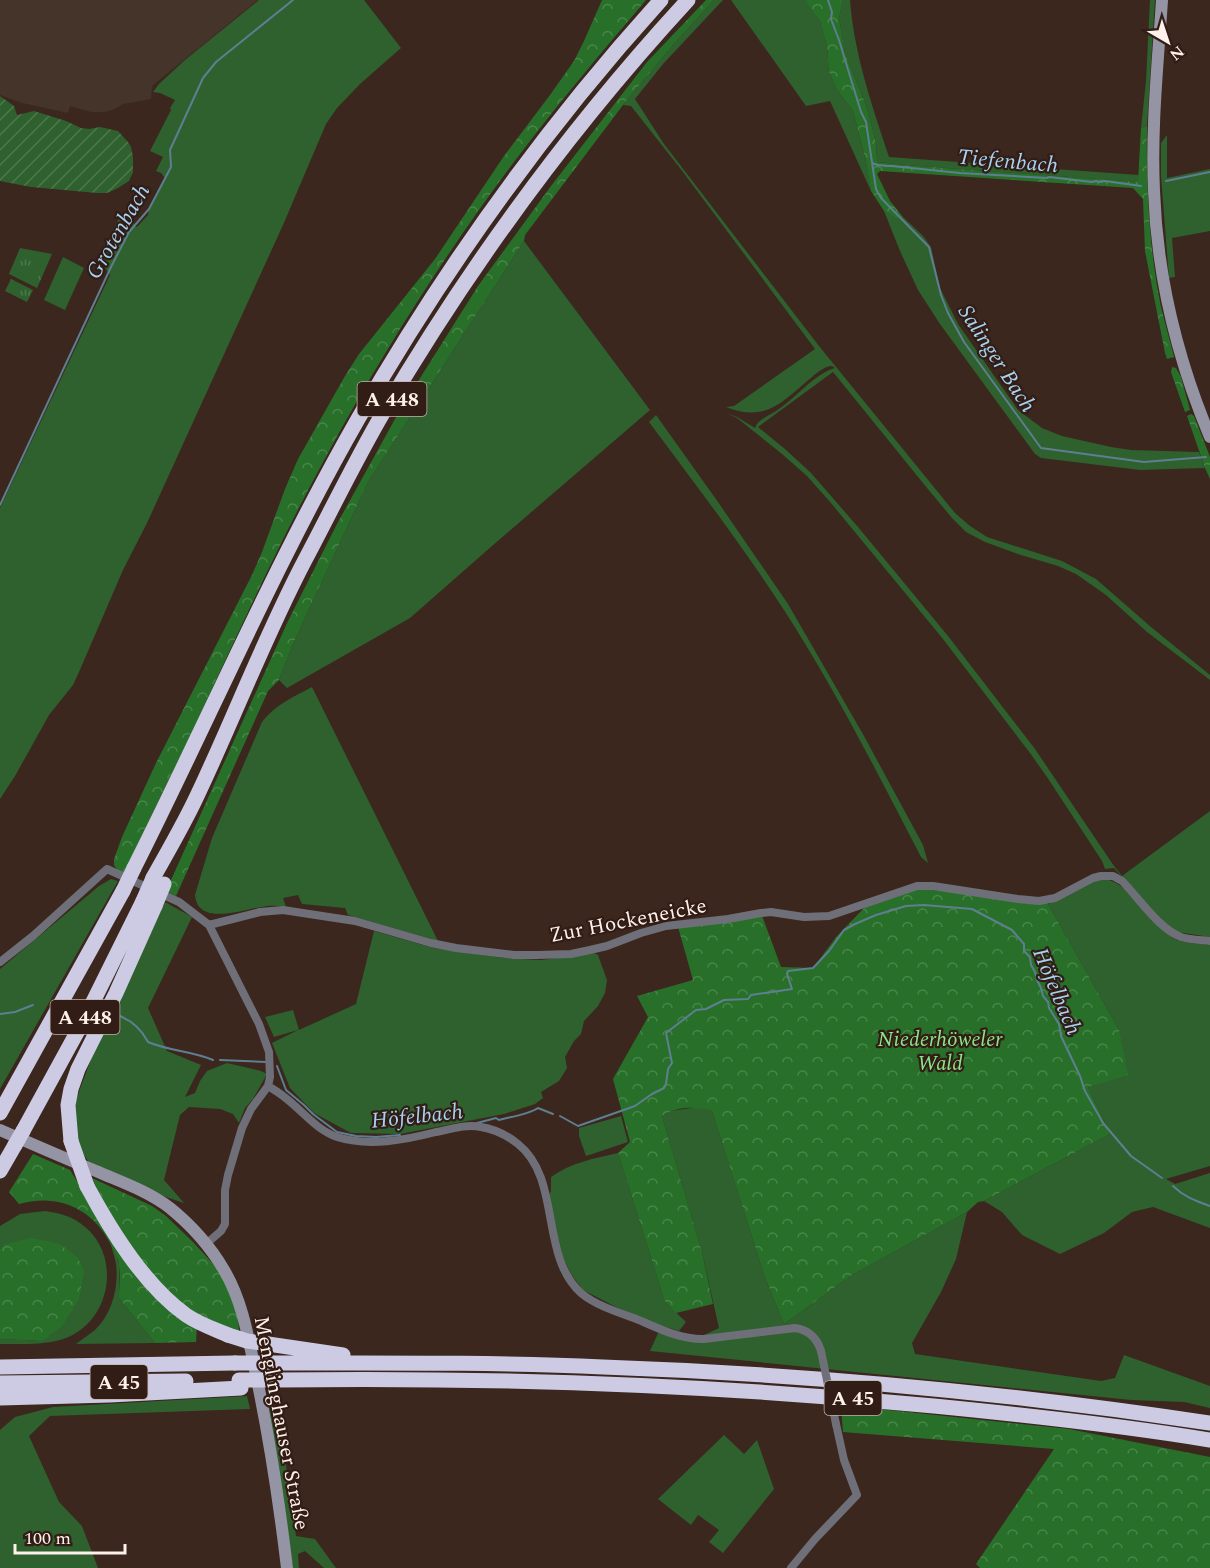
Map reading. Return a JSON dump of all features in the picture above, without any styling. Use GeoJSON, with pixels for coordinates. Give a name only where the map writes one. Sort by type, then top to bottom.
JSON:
{"type":"FeatureCollection","features":[{"type":"Feature","properties":{"kind":"highway","name":"A 448"},"geometry":{"type":"LineString","coordinates":[[0,1113],[123,891],[301,527],[358,420],[405,340],[525,164],[661,0]]}},
{"type":"Feature","properties":{"kind":"highway","name":"A 448"},"geometry":{"type":"LineString","coordinates":[[418,1362],[332,1354],[247,1341],[202,1325],[186,1315],[159,1291],[133,1260],[101,1212],[87,1186],[71,1141],[68,1105],[71,1089],[78,1069],[120,984],[149,904],[285,600],[372,433],[474,269],[540,178],[619,77],[688,0]]}},
{"type":"Feature","properties":{"kind":"highway","name":"A 448"},"geometry":{"type":"LineString","coordinates":[[0,1171],[149,904]]}},
{"type":"Feature","properties":{"kind":"highway"},"geometry":{"type":"LineString","coordinates":[[0,1107],[14,1086]]}},
{"type":"Feature","properties":{"kind":"highway","name":"A 45"},"geometry":{"type":"LineString","coordinates":[[0,1367],[418,1362],[603,1366],[787,1376],[906,1386],[1210,1423]]}},
{"type":"Feature","properties":{"kind":"highway","name":"A 45"},"geometry":{"type":"LineString","coordinates":[[0,1383],[240,1384],[279,1380],[425,1379],[591,1382],[785,1393],[1017,1414],[1210,1440]]}},
{"type":"Feature","properties":{"kind":"highway"},"geometry":{"type":"LineString","coordinates":[[0,1398],[110,1395],[240,1384]]}},
{"type":"Feature","properties":{"kind":"street"},"geometry":{"type":"LineString","coordinates":[[1162,0],[1154,139],[1155,214],[1160,260],[1166,300],[1188,382],[1210,438]]}},
{"type":"Feature","properties":{"kind":"street"},"geometry":{"type":"LineString","coordinates":[[0,962],[33,936],[107,869],[179,902],[209,925],[265,1038],[271,1066],[268,1086],[250,1109],[228,1175],[225,1190],[225,1224],[206,1244]]}},
{"type":"Feature","properties":{"kind":"street","name":"Zur Hockeneicke"},"geometry":{"type":"LineString","coordinates":[[209,925],[260,912],[283,910],[355,921],[456,948],[514,955],[571,954],[607,946],[666,926],[728,919],[761,912],[804,917],[829,916],[917,886],[933,886],[1039,901],[1055,898],[1093,878],[1107,875],[1122,881],[1161,923],[1174,933],[1187,939],[1210,941]]}},
{"type":"Feature","properties":{"kind":"street"},"geometry":{"type":"LineString","coordinates":[[268,1086],[283,1095],[326,1132],[354,1141],[391,1141],[466,1126],[480,1126],[510,1138],[527,1152],[534,1162],[542,1181],[557,1250],[562,1265],[573,1284],[586,1296],[623,1314],[691,1339],[795,1328],[813,1335],[821,1351],[844,1460],[857,1495],[791,1568]]}},
{"type":"Feature","properties":{"kind":"street","name":"Menglinghauser Straße"},"geometry":{"type":"LineString","coordinates":[[0,1130],[136,1188],[168,1207],[192,1227],[224,1271],[245,1324],[263,1407],[287,1568]]}},
{"type":"Feature","properties":{"kind":"shaded area"},"geometry":{"type":"Polygon","coordinates":[[[0,0],[258,0],[152,86],[151,99],[123,104],[105,112],[91,112],[70,106],[68,113],[22,103],[0,95],[0,0]]]}},
{"type":"Feature","properties":{"kind":"green space"},"geometry":{"type":"Polygon","coordinates":[[[259,0],[364,0],[401,48],[360,84],[337,108],[326,124],[283,225],[147,523],[123,570],[73,685],[49,715],[0,799],[0,508],[110,275],[99,259],[119,218],[138,226],[148,215],[150,206],[165,178],[156,171],[163,157],[150,151],[175,100],[153,92],[185,60],[259,0]]]}},
{"type":"Feature","properties":{"kind":"green space"},"geometry":{"type":"Polygon","coordinates":[[[602,0],[646,0],[546,121],[488,197],[439,268],[371,378],[289,527],[122,874],[114,865],[114,859],[122,837],[156,763],[252,575],[298,459],[359,354],[435,259],[504,156],[574,61],[602,0]]]}},
{"type":"Feature","properties":{"kind":"green space"},"geometry":{"type":"Polygon","coordinates":[[[706,0],[714,0],[623,105],[525,235],[524,241],[368,482],[292,646],[279,680],[268,691],[176,896],[166,891],[288,621],[338,522],[400,410],[478,286],[551,186],[647,62],[706,0]]]}},
{"type":"Feature","properties":{"kind":"green space"},"geometry":{"type":"Polygon","coordinates":[[[714,0],[723,0],[663,64],[635,99],[664,144],[819,346],[955,513],[987,537],[1062,561],[1096,579],[1210,675],[1210,680],[1147,632],[1106,595],[1076,574],[985,542],[966,532],[927,488],[833,372],[758,427],[811,473],[948,636],[1035,749],[1122,876],[1210,811],[1210,937],[1177,932],[1160,920],[1114,868],[1105,869],[1102,861],[1030,753],[943,639],[831,503],[807,476],[782,454],[737,418],[727,413],[737,417],[755,428],[761,420],[783,406],[812,381],[835,368],[829,366],[822,370],[783,401],[764,411],[740,411],[726,407],[734,406],[815,349],[683,172],[631,106],[623,105],[714,0]]]}},
{"type":"Feature","properties":{"kind":"green space"},"geometry":{"type":"Polygon","coordinates":[[[731,0],[807,1],[820,21],[827,47],[829,72],[837,90],[853,111],[871,191],[830,101],[806,106],[731,0]]]}},
{"type":"Feature","properties":{"kind":"green space"},"geometry":{"type":"Polygon","coordinates":[[[805,0],[843,0],[839,18],[845,53],[866,105],[876,142],[877,162],[1138,182],[1141,128],[1147,126],[1151,240],[1161,307],[1174,357],[1167,359],[1165,353],[1145,251],[1143,199],[1133,188],[880,171],[877,174],[890,201],[903,217],[896,218],[884,211],[871,191],[853,111],[837,90],[829,72],[827,47],[820,21],[805,0]]]}},
{"type":"Feature","properties":{"kind":"green space"},"geometry":{"type":"Polygon","coordinates":[[[843,0],[850,0],[855,40],[870,99],[889,157],[1139,175],[1138,182],[877,162],[876,142],[866,105],[845,53],[839,18],[843,0]]]}},
{"type":"Feature","properties":{"kind":"green space"},"geometry":{"type":"Polygon","coordinates":[[[1150,0],[1155,0],[1147,126],[1141,128],[1146,81],[1150,0]]]}},
{"type":"Feature","properties":{"kind":"green space"},"geometry":{"type":"Polygon","coordinates":[[[0,96],[14,106],[17,115],[34,111],[81,128],[100,127],[118,131],[131,147],[133,172],[129,181],[107,193],[97,193],[31,187],[0,181],[0,96]]]}},
{"type":"Feature","properties":{"kind":"green space"},"geometry":{"type":"Polygon","coordinates":[[[1167,135],[1167,178],[1210,169],[1210,231],[1172,238],[1175,277],[1169,278],[1161,176],[1161,143],[1167,135]]]}},
{"type":"Feature","properties":{"kind":"green space"},"geometry":{"type":"Polygon","coordinates":[[[884,211],[896,217],[903,217],[931,247],[940,288],[958,324],[1018,410],[1042,428],[1062,436],[1131,450],[1199,452],[1205,468],[1140,470],[1041,458],[1035,454],[940,324],[918,290],[884,211]]]}},
{"type":"Feature","properties":{"kind":"green space"},"geometry":{"type":"Polygon","coordinates":[[[524,241],[650,410],[410,618],[287,688],[279,680],[292,646],[368,482],[524,241]]]}},
{"type":"Feature","properties":{"kind":"green space"},"geometry":{"type":"Polygon","coordinates":[[[20,248],[52,254],[37,288],[9,274],[20,248]]]}},
{"type":"Feature","properties":{"kind":"green space"},"geometry":{"type":"Polygon","coordinates":[[[63,257],[84,268],[65,310],[44,300],[63,257]]]}},
{"type":"Feature","properties":{"kind":"green space"},"geometry":{"type":"Polygon","coordinates":[[[11,279],[33,290],[27,302],[5,291],[11,279]]]}},
{"type":"Feature","properties":{"kind":"green space"},"geometry":{"type":"Polygon","coordinates":[[[1172,367],[1176,368],[1181,377],[1190,410],[1185,412],[1171,372],[1172,367]]]}},
{"type":"Feature","properties":{"kind":"green space"},"geometry":{"type":"Polygon","coordinates":[[[1191,414],[1194,416],[1210,457],[1210,479],[1187,416],[1191,414]]]}},
{"type":"Feature","properties":{"kind":"green space"},"geometry":{"type":"Polygon","coordinates":[[[656,415],[788,604],[923,845],[928,863],[921,857],[872,763],[803,640],[735,538],[649,422],[656,415]]]}},
{"type":"Feature","properties":{"kind":"green space"},"geometry":{"type":"Polygon","coordinates":[[[312,687],[438,941],[348,915],[345,908],[302,904],[298,895],[283,898],[286,907],[268,906],[233,913],[204,911],[198,905],[195,895],[212,838],[262,722],[279,706],[312,687]]]}},
{"type":"Feature","properties":{"kind":"green space"},"geometry":{"type":"Polygon","coordinates":[[[111,879],[118,881],[0,1089],[0,969],[99,886],[111,879]]]}},
{"type":"Feature","properties":{"kind":"green space"},"geometry":{"type":"Polygon","coordinates":[[[1106,879],[1125,889],[1173,938],[1210,945],[1210,1166],[1166,1179],[1175,1184],[1210,1173],[1210,1228],[1153,1207],[1132,1212],[1104,1233],[1060,1254],[1022,1235],[1002,1212],[984,1201],[1110,1134],[1088,1087],[1119,1030],[1048,904],[1084,886],[1106,879]]]}},
{"type":"Feature","properties":{"kind":"green space","name":"Niederhöweler Wald"},"geometry":{"type":"Polygon","coordinates":[[[910,888],[1047,900],[1119,1030],[1128,1075],[1088,1087],[1110,1134],[984,1201],[978,1202],[967,1212],[852,1275],[784,1324],[765,1278],[712,1111],[699,1108],[674,1110],[662,1116],[702,1252],[713,1304],[676,1313],[665,1302],[618,1153],[630,1142],[613,1079],[648,1017],[637,996],[693,980],[678,927],[761,913],[781,967],[813,968],[837,936],[869,903],[910,888]]]}},
{"type":"Feature","properties":{"kind":"green space"},"geometry":{"type":"Polygon","coordinates":[[[165,902],[192,917],[148,1008],[167,1051],[201,1065],[185,1097],[195,1093],[207,1071],[227,1063],[267,1074],[253,1099],[245,1108],[239,1123],[233,1114],[220,1109],[189,1107],[180,1115],[164,1180],[184,1203],[90,1164],[76,1143],[74,1105],[96,1046],[165,902]]]}},
{"type":"Feature","properties":{"kind":"green space"},"geometry":{"type":"Polygon","coordinates":[[[374,931],[434,948],[504,958],[541,960],[594,953],[598,955],[607,980],[605,993],[598,1006],[584,1021],[581,1034],[565,1057],[567,1068],[559,1081],[541,1092],[543,1098],[535,1104],[504,1114],[400,1134],[351,1133],[314,1113],[290,1088],[272,1043],[298,1030],[274,1037],[265,1017],[293,1010],[299,1030],[356,1004],[374,931]]]}},
{"type":"Feature","properties":{"kind":"green space"},"geometry":{"type":"Polygon","coordinates":[[[697,1107],[712,1111],[765,1278],[784,1324],[852,1275],[967,1212],[956,1259],[941,1292],[912,1343],[915,1354],[1101,1381],[1115,1378],[1124,1355],[1210,1386],[1210,1408],[1184,1402],[1131,1400],[650,1351],[659,1331],[691,1341],[719,1328],[702,1252],[662,1116],[671,1111],[697,1107]]]}},
{"type":"Feature","properties":{"kind":"green space"},"geometry":{"type":"Polygon","coordinates":[[[621,1116],[628,1142],[586,1156],[579,1136],[579,1128],[621,1116]]]}},
{"type":"Feature","properties":{"kind":"green space"},"geometry":{"type":"Polygon","coordinates":[[[618,1153],[665,1302],[686,1322],[679,1331],[656,1324],[583,1290],[571,1274],[561,1253],[548,1197],[551,1191],[551,1177],[574,1165],[618,1153]]]}},
{"type":"Feature","properties":{"kind":"green space"},"geometry":{"type":"Polygon","coordinates":[[[33,1154],[70,1170],[92,1205],[197,1326],[196,1342],[155,1343],[119,1298],[117,1258],[102,1231],[83,1212],[60,1202],[33,1201],[19,1204],[9,1192],[33,1154]]]}},
{"type":"Feature","properties":{"kind":"green space"},"geometry":{"type":"Polygon","coordinates":[[[92,1178],[152,1206],[192,1241],[216,1267],[227,1285],[238,1314],[239,1332],[192,1312],[162,1286],[134,1252],[92,1178]]]}},
{"type":"Feature","properties":{"kind":"green space"},"geometry":{"type":"Polygon","coordinates":[[[45,1211],[72,1218],[94,1236],[103,1252],[107,1269],[106,1287],[101,1304],[91,1320],[78,1332],[60,1340],[0,1344],[0,1339],[42,1341],[3,1245],[0,1249],[0,1226],[20,1214],[45,1211]]]}},
{"type":"Feature","properties":{"kind":"green space"},"geometry":{"type":"Polygon","coordinates":[[[31,1238],[60,1244],[78,1258],[84,1271],[79,1299],[62,1326],[42,1341],[0,1339],[0,1249],[3,1245],[31,1238]]]}},
{"type":"Feature","properties":{"kind":"green space"},"geometry":{"type":"Polygon","coordinates":[[[111,1246],[119,1265],[119,1298],[155,1343],[76,1344],[101,1324],[113,1300],[117,1273],[111,1246]]]}},
{"type":"Feature","properties":{"kind":"green space"},"geometry":{"type":"Polygon","coordinates":[[[247,1396],[250,1409],[50,1416],[29,1436],[59,1502],[82,1526],[98,1568],[0,1568],[0,1430],[15,1417],[53,1407],[247,1396]]]}},
{"type":"Feature","properties":{"kind":"green space"},"geometry":{"type":"Polygon","coordinates":[[[841,1405],[1069,1429],[1210,1457],[1210,1568],[980,1568],[976,1564],[1054,1449],[843,1432],[841,1405]]]}},
{"type":"Feature","properties":{"kind":"green space"},"geometry":{"type":"Polygon","coordinates":[[[269,1408],[278,1409],[296,1536],[315,1539],[336,1568],[324,1568],[305,1551],[298,1554],[299,1568],[293,1568],[269,1408]]]}},
{"type":"Feature","properties":{"kind":"green space"},"geometry":{"type":"Polygon","coordinates":[[[724,1435],[744,1454],[757,1440],[774,1489],[723,1553],[709,1542],[719,1530],[698,1515],[691,1525],[658,1499],[724,1435]]]}},
{"type":"Feature","properties":{"kind":"waterway","name":"Grotenbach"},"geometry":{"type":"LineString","coordinates":[[0,505],[111,267],[129,232],[149,209],[171,167],[170,150],[203,78],[216,62],[293,0]]}},
{"type":"Feature","properties":{"kind":"waterway","name":"Salinger Bach"},"geometry":{"type":"LineString","coordinates":[[828,0],[832,12],[831,19],[866,122],[876,189],[881,198],[929,247],[941,295],[964,342],[1041,448],[1144,462],[1206,457]]}},
{"type":"Feature","properties":{"kind":"waterway","name":"Tiefenbach"},"geometry":{"type":"LineString","coordinates":[[872,163],[960,173],[1105,181],[1141,186]]}},
{"type":"Feature","properties":{"kind":"waterway","name":"Tiefenbach"},"geometry":{"type":"LineString","coordinates":[[1166,181],[1210,172]]}},
{"type":"Feature","properties":{"kind":"waterway","name":"Höfelbach"},"geometry":{"type":"LineString","coordinates":[[560,1116],[578,1126],[635,1106],[664,1088],[668,1069],[672,1063],[666,1033],[696,1010],[706,1009],[724,1000],[748,999],[751,995],[792,989],[788,971],[813,968],[844,930],[855,924],[906,906],[924,905],[972,909],[1012,930],[1024,944],[1024,951],[1030,957],[1043,996],[1059,1024],[1061,1036],[1085,1091],[1103,1123],[1131,1156],[1162,1178]]}},
{"type":"Feature","properties":{"kind":"waterway","name":"Höfelbach"},"geometry":{"type":"LineString","coordinates":[[0,1014],[15,1012],[33,1005]]}},
{"type":"Feature","properties":{"kind":"waterway","name":"Höfelbach"},"geometry":{"type":"LineString","coordinates":[[120,1016],[136,1026],[148,1042],[213,1060]]}},
{"type":"Feature","properties":{"kind":"waterway","name":"Höfelbach"},"geometry":{"type":"LineString","coordinates":[[220,1060],[266,1062]]}},
{"type":"Feature","properties":{"kind":"waterway","name":"Höfelbach"},"geometry":{"type":"LineString","coordinates":[[277,1066],[286,1090],[337,1132],[376,1137],[400,1135]]}},
{"type":"Feature","properties":{"kind":"waterway","name":"Höfelbach"},"geometry":{"type":"LineString","coordinates":[[477,1123],[520,1115],[538,1108],[553,1114]]}},
{"type":"Feature","properties":{"kind":"waterway","name":"Höfelbach"},"geometry":{"type":"LineString","coordinates":[[1173,1186],[1186,1196],[1210,1206]]}}]}
